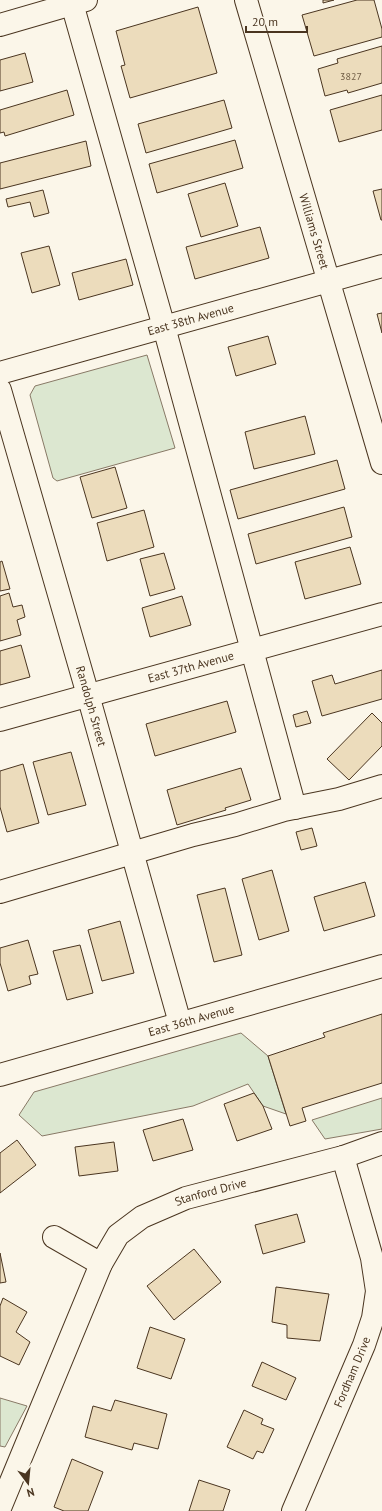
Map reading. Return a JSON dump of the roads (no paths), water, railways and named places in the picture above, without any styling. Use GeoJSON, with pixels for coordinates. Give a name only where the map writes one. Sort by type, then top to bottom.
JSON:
{"type":"FeatureCollection","features":[{"type":"Feature","properties":{"kind":"street","name":"Williams Street"},"geometry":{"type":"LineString","coordinates":[[246,0],[330,282],[379,438],[382,463]]}},
{"type":"Feature","properties":{"kind":"street"},"geometry":{"type":"LineString","coordinates":[[0,24],[77,1],[251,651],[295,808]]}},
{"type":"Feature","properties":{"kind":"street","name":"East 38th Avenue"},"geometry":{"type":"LineString","coordinates":[[0,373],[330,282],[382,266]]}},
{"type":"Feature","properties":{"kind":"street","name":"Randolph Street"},"geometry":{"type":"LineString","coordinates":[[0,390],[88,695],[180,1023]]}},
{"type":"Feature","properties":{"kind":"street","name":"East 37th Avenue"},"geometry":{"type":"LineString","coordinates":[[0,720],[382,614]]}},
{"type":"Feature","properties":{"kind":"street"},"geometry":{"type":"LineString","coordinates":[[0,892],[132,852],[295,808],[339,799],[382,786]]}},
{"type":"Feature","properties":{"kind":"street","name":"East 36th Avenue"},"geometry":{"type":"LineString","coordinates":[[0,1075],[382,966]]}},
{"type":"Feature","properties":{"kind":"street","name":"Stanford Drive"},"geometry":{"type":"LineString","coordinates":[[0,1508],[101,1264],[118,1235],[142,1217],[186,1198],[343,1157],[382,1143]]}},
{"type":"Feature","properties":{"kind":"street","name":"Fordham Drive"},"geometry":{"type":"LineString","coordinates":[[293,1511],[364,1345],[373,1318],[376,1290],[372,1258],[343,1157]]}},
{"type":"Feature","properties":{"kind":"street"},"geometry":{"type":"LineString","coordinates":[[54,1237],[101,1264]]}}]}
